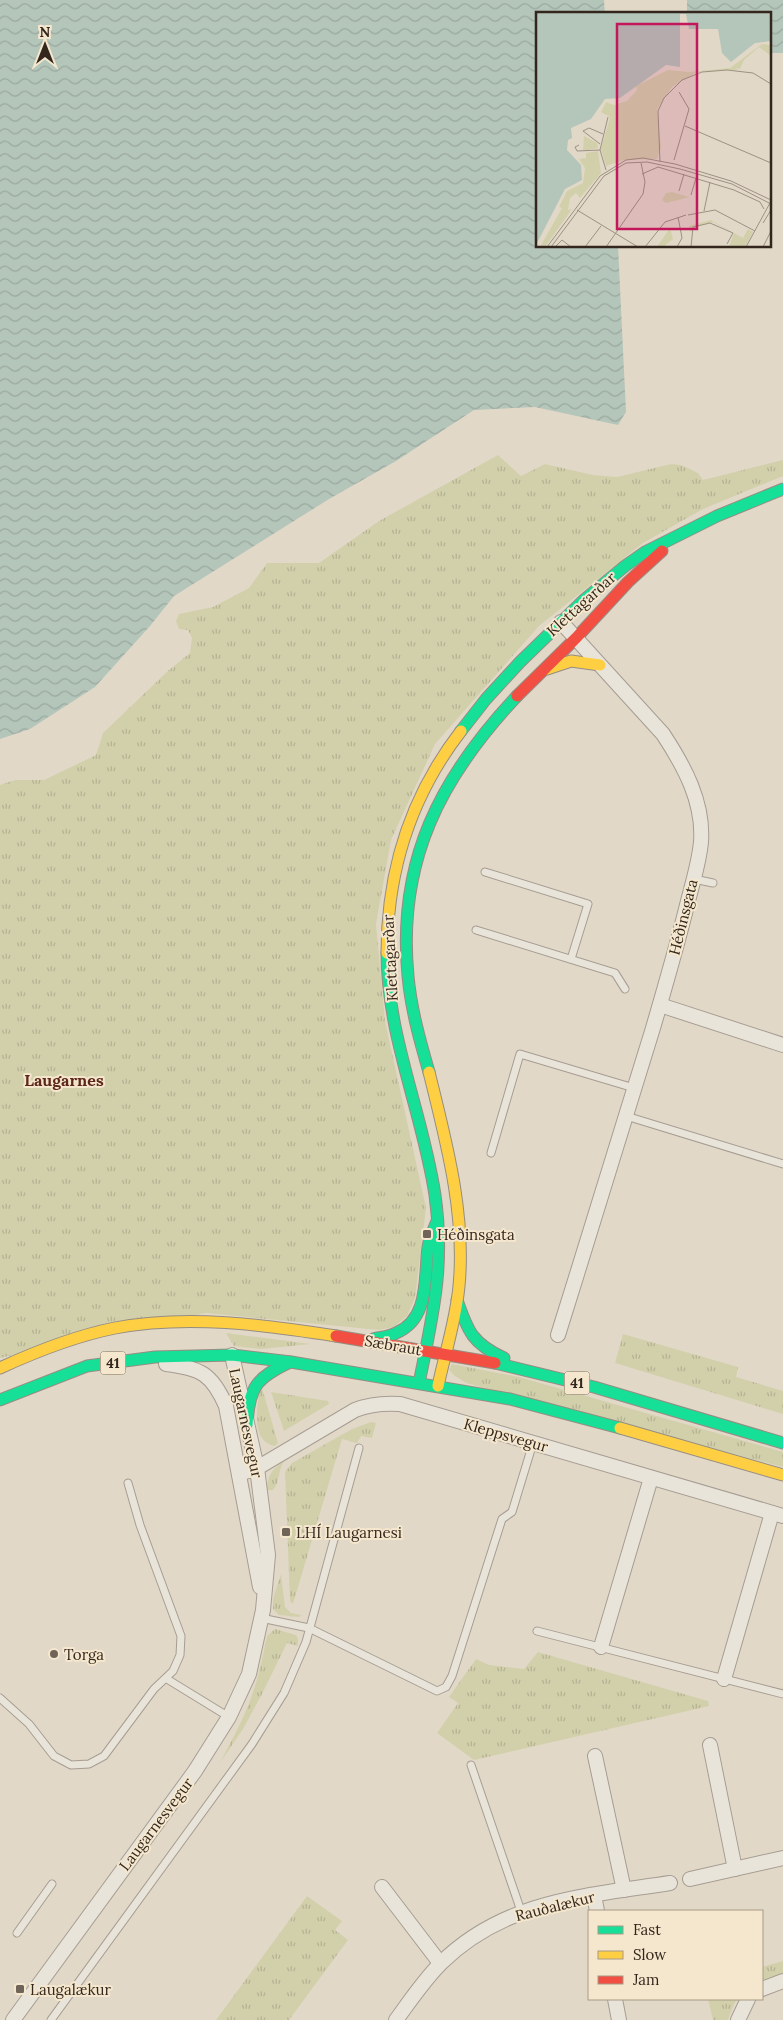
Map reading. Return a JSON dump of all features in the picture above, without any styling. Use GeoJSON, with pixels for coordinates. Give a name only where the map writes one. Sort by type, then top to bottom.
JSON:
{"type":"FeatureCollection","features":[{"type":"Feature","properties":{"kind":"main road","name":"Klettagarðar"},"geometry":{"type":"LineString","coordinates":[[419,1383],[433,1323],[438,1290],[437,1221],[432,1178],[393,1013],[386,927],[391,882],[409,820],[426,783],[440,760],[483,704],[537,645],[593,591],[637,556],[729,510],[783,488]]}},
{"type":"Feature","properties":{"kind":"main road","name":"Klettagarðar"},"geometry":{"type":"LineString","coordinates":[[438,1386],[457,1300],[460,1248],[451,1169],[409,984],[406,942],[410,895],[428,826],[450,781],[480,739],[541,671],[614,596],[650,561],[689,530]]}},
{"type":"Feature","properties":{"kind":"main road"},"geometry":{"type":"LineString","coordinates":[[541,671],[571,661],[600,665]]}},
{"type":"Feature","properties":{"kind":"main road"},"geometry":{"type":"LineString","coordinates":[[367,1340],[399,1333],[414,1319],[424,1302],[428,1246],[437,1221]]}},
{"type":"Feature","properties":{"kind":"main road"},"geometry":{"type":"LineString","coordinates":[[457,1300],[473,1340],[485,1350],[532,1371]]}},
{"type":"Feature","properties":{"kind":"main road"},"geometry":{"type":"LineString","coordinates":[[205,1322],[217,1332]]}},
{"type":"Feature","properties":{"kind":"main road","name":"Sæbraut"},"geometry":{"type":"LineString","coordinates":[[0,1368],[82,1336],[134,1325],[205,1322],[250,1324],[367,1340],[532,1371],[783,1443]]}},
{"type":"Feature","properties":{"kind":"main road","name":"41"},"geometry":{"type":"LineString","coordinates":[[0,1400],[87,1366],[155,1357],[229,1351],[510,1399],[570,1414],[783,1475]]}},
{"type":"Feature","properties":{"kind":"main road"},"geometry":{"type":"LineString","coordinates":[[247,1425],[249,1400],[254,1386],[265,1373],[291,1362]]}},
{"type":"Feature","properties":{"kind":"street","name":"Héðinsgata"},"geometry":{"type":"LineString","coordinates":[[558,1335],[660,1005],[694,878],[701,842],[699,816],[694,793],[687,774],[663,734],[561,622]]}},
{"type":"Feature","properties":{"kind":"street"},"geometry":{"type":"LineString","coordinates":[[660,1005],[783,1045]]}},
{"type":"Feature","properties":{"kind":"street","name":"Laugarnesvegur"},"geometry":{"type":"LineString","coordinates":[[13,2020],[195,1771],[229,1717],[249,1674],[262,1614],[268,1556],[257,1468],[229,1351]]}},
{"type":"Feature","properties":{"kind":"street","name":"Laugarnesvegur"},"geometry":{"type":"LineString","coordinates":[[131,1360],[181,1366],[199,1371],[210,1378],[219,1391],[226,1406],[256,1559],[262,1614]]}},
{"type":"Feature","properties":{"kind":"street","name":"Kleppsvegur"},"geometry":{"type":"LineString","coordinates":[[239,1474],[257,1468],[355,1410],[384,1403],[400,1404],[778,1514]]}},
{"type":"Feature","properties":{"kind":"street"},"geometry":{"type":"LineString","coordinates":[[602,1648],[651,1478]]}},
{"type":"Feature","properties":{"kind":"street"},"geometry":{"type":"LineString","coordinates":[[724,1679],[778,1514]]}},
{"type":"Feature","properties":{"kind":"street"},"geometry":{"type":"LineString","coordinates":[[710,1746],[735,1869]]}},
{"type":"Feature","properties":{"kind":"street"},"geometry":{"type":"LineString","coordinates":[[595,1756],[624,1890]]}},
{"type":"Feature","properties":{"kind":"street"},"geometry":{"type":"LineString","coordinates":[[690,1879],[783,1858]]}},
{"type":"Feature","properties":{"kind":"street","name":"Rauðalækur"},"geometry":{"type":"LineString","coordinates":[[396,2020],[440,1964],[463,1944],[496,1923],[521,1911],[594,1895],[670,1884]]}},
{"type":"Feature","properties":{"kind":"street"},"geometry":{"type":"LineString","coordinates":[[382,1887],[440,1964]]}},
{"type":"Feature","properties":{"kind":"street"},"geometry":{"type":"LineString","coordinates":[[594,1895],[597,1910]]}},
{"type":"Feature","properties":{"kind":"street"},"geometry":{"type":"LineString","coordinates":[[763,1989],[783,1981]]}},
{"type":"Feature","properties":{"kind":"street"},"geometry":{"type":"LineString","coordinates":[[615,2000],[619,2020]]}},
{"type":"Feature","properties":{"kind":"street"},"geometry":{"type":"LineString","coordinates":[[738,2020],[748,2000]]}},
{"type":"Feature","properties":{"kind":"lane"},"geometry":{"type":"LineString","coordinates":[[485,872],[588,904],[571,959]]}},
{"type":"Feature","properties":{"kind":"lane"},"geometry":{"type":"LineString","coordinates":[[694,878],[713,883]]}},
{"type":"Feature","properties":{"kind":"lane"},"geometry":{"type":"LineString","coordinates":[[476,930],[615,973],[625,989]]}},
{"type":"Feature","properties":{"kind":"lane"},"geometry":{"type":"LineString","coordinates":[[491,1153],[520,1054],[634,1088]]}},
{"type":"Feature","properties":{"kind":"lane"},"geometry":{"type":"LineString","coordinates":[[626,1116],[783,1164]]}},
{"type":"Feature","properties":{"kind":"lane"},"geometry":{"type":"LineString","coordinates":[[262,1614],[310,1628],[437,1691],[446,1687],[452,1676],[502,1519],[512,1512],[533,1443]]}},
{"type":"Feature","properties":{"kind":"lane"},"geometry":{"type":"LineString","coordinates":[[51,2020],[252,1744],[284,1693],[306,1642],[358,1448]]}},
{"type":"Feature","properties":{"kind":"lane"},"geometry":{"type":"LineString","coordinates":[[0,1698],[29,1724],[54,1756],[62,1762],[80,1766],[89,1764],[104,1756],[154,1689],[167,1679],[177,1663],[180,1655],[181,1636],[140,1525],[128,1483]]}},
{"type":"Feature","properties":{"kind":"lane"},"geometry":{"type":"LineString","coordinates":[[537,1631],[783,1694]]}},
{"type":"Feature","properties":{"kind":"lane"},"geometry":{"type":"LineString","coordinates":[[167,1679],[229,1717]]}},
{"type":"Feature","properties":{"kind":"lane"},"geometry":{"type":"LineString","coordinates":[[471,1765],[521,1911]]}},
{"type":"Feature","properties":{"kind":"lane"},"geometry":{"type":"LineString","coordinates":[[17,1933],[52,1884]]}},
{"type":"Feature","properties":{"kind":"green space"},"geometry":{"type":"Polygon","coordinates":[[[498,455],[521,476],[545,464],[593,475],[617,477],[671,464],[681,465],[698,473],[703,480],[783,460],[783,476],[703,509],[643,543],[539,626],[435,744],[391,840],[376,924],[385,1021],[426,1208],[415,1298],[407,1316],[394,1327],[379,1330],[206,1313],[0,1358],[0,785],[15,780],[44,780],[96,755],[103,733],[169,670],[190,653],[192,638],[188,630],[179,629],[176,621],[179,614],[213,607],[249,588],[267,563],[319,563],[379,521],[498,455]]]}},
{"type":"Feature","properties":{"kind":"green space"},"geometry":{"type":"Polygon","coordinates":[[[226,1333],[311,1344],[261,1349],[234,1346],[226,1333]]]}},
{"type":"Feature","properties":{"kind":"green space"},"geometry":{"type":"Polygon","coordinates":[[[623,1334],[738,1367],[736,1377],[783,1391],[783,1414],[615,1363],[623,1334]]]}},
{"type":"Feature","properties":{"kind":"green space"},"geometry":{"type":"Polygon","coordinates":[[[452,1364],[519,1377],[783,1452],[783,1467],[466,1383],[449,1370],[452,1364]]]}},
{"type":"Feature","properties":{"kind":"green space"},"geometry":{"type":"Polygon","coordinates":[[[260,1386],[278,1443],[275,1446],[267,1443],[261,1437],[258,1430],[257,1412],[260,1386]]]}},
{"type":"Feature","properties":{"kind":"green space"},"geometry":{"type":"Polygon","coordinates":[[[271,1392],[328,1401],[329,1404],[284,1431],[271,1392]]]}},
{"type":"Feature","properties":{"kind":"green space"},"geometry":{"type":"Polygon","coordinates":[[[371,1422],[376,1423],[372,1438],[361,1436],[357,1443],[342,1439],[293,1604],[290,1601],[285,1472],[292,1463],[352,1429],[371,1422]]]}},
{"type":"Feature","properties":{"kind":"green space"},"geometry":{"type":"Polygon","coordinates":[[[284,1461],[275,1487],[273,1490],[267,1490],[271,1473],[284,1461]]]}},
{"type":"Feature","properties":{"kind":"green space"},"geometry":{"type":"Polygon","coordinates":[[[281,1574],[285,1607],[291,1613],[301,1615],[299,1617],[279,1615],[273,1609],[273,1599],[281,1574]]]}},
{"type":"Feature","properties":{"kind":"green space"},"geometry":{"type":"Polygon","coordinates":[[[275,1629],[296,1635],[298,1646],[287,1643],[243,1729],[220,1763],[251,1699],[267,1636],[275,1629]]]}},
{"type":"Feature","properties":{"kind":"green space"},"geometry":{"type":"Polygon","coordinates":[[[538,1652],[708,1701],[709,1706],[474,1760],[437,1733],[458,1703],[449,1697],[476,1659],[489,1665],[524,1669],[538,1652]]]}},
{"type":"Feature","properties":{"kind":"green space"},"geometry":{"type":"Polygon","coordinates":[[[307,1896],[342,1921],[335,1930],[348,1940],[289,2020],[216,2020],[307,1896]]]}},
{"type":"Feature","properties":{"kind":"green space"},"geometry":{"type":"Polygon","coordinates":[[[783,1961],[783,1975],[763,1981],[763,1967],[783,1961]]]}},
{"type":"Feature","properties":{"kind":"green space"},"geometry":{"type":"Polygon","coordinates":[[[708,2000],[737,2000],[728,2020],[713,2020],[708,2000]]]}},
{"type":"Feature","properties":{"kind":"water"},"geometry":{"type":"Polygon","coordinates":[[[0,0],[604,0],[605,12],[536,12],[536,248],[618,248],[626,412],[618,425],[535,407],[474,410],[396,461],[329,499],[174,596],[150,626],[95,687],[30,729],[0,739],[0,0]]]}},
{"type":"Feature","properties":{"kind":"water"},"geometry":{"type":"Polygon","coordinates":[[[687,0],[783,0],[783,53],[770,53],[770,12],[687,12],[687,0]]]}},
{"type":"Feature","properties":{"kind":"traffic: fast"},"geometry":{"type":"LineString","coordinates":[[461,731],[486,699],[520,662],[585,599],[625,566],[645,552],[717,516],[783,489]]}},
{"type":"Feature","properties":{"kind":"traffic: fast"},"geometry":{"type":"LineString","coordinates":[[429,1072],[419,1037],[408,976],[406,934],[410,895],[417,858],[429,824],[446,790],[466,758],[517,696]]}},
{"type":"Feature","properties":{"kind":"traffic: fast"},"geometry":{"type":"LineString","coordinates":[[387,953],[393,1014],[429,1165],[438,1220],[439,1244],[436,1290],[419,1383]]}},
{"type":"Feature","properties":{"kind":"traffic: fast"},"geometry":{"type":"LineString","coordinates":[[373,1339],[396,1333],[407,1327],[415,1318],[423,1296],[430,1237],[437,1221]]}},
{"type":"Feature","properties":{"kind":"traffic: fast"},"geometry":{"type":"LineString","coordinates":[[457,1300],[473,1336],[485,1348],[504,1358]]}},
{"type":"Feature","properties":{"kind":"traffic: fast"},"geometry":{"type":"LineString","coordinates":[[0,1400],[87,1366],[155,1357],[232,1355],[291,1362],[510,1399],[620,1428]]}},
{"type":"Feature","properties":{"kind":"traffic: fast"},"geometry":{"type":"LineString","coordinates":[[247,1425],[250,1401],[256,1385],[269,1373],[290,1362]]}},
{"type":"Feature","properties":{"kind":"traffic: fast"},"geometry":{"type":"LineString","coordinates":[[495,1363],[594,1387],[783,1443]]}},
{"type":"Feature","properties":{"kind":"traffic: slow"},"geometry":{"type":"LineString","coordinates":[[547,669],[571,661],[600,665]]}},
{"type":"Feature","properties":{"kind":"traffic: slow"},"geometry":{"type":"LineString","coordinates":[[387,953],[391,893],[405,836],[428,782],[443,756],[461,731]]}},
{"type":"Feature","properties":{"kind":"traffic: slow"},"geometry":{"type":"LineString","coordinates":[[429,1072],[448,1151],[460,1232],[458,1299],[438,1386]]}},
{"type":"Feature","properties":{"kind":"traffic: slow"},"geometry":{"type":"LineString","coordinates":[[0,1368],[42,1350],[100,1331],[143,1324],[198,1321],[254,1325],[336,1336]]}},
{"type":"Feature","properties":{"kind":"traffic: slow"},"geometry":{"type":"LineString","coordinates":[[620,1428],[783,1475]]}},
{"type":"Feature","properties":{"kind":"traffic: jam"},"geometry":{"type":"LineString","coordinates":[[517,696],[576,638],[628,582],[662,551]]}},
{"type":"Feature","properties":{"kind":"traffic: jam"},"geometry":{"type":"LineString","coordinates":[[336,1336],[495,1363]]}},
{"type":"Feature","properties":{"kind":"place","name":"Héðinsgata"},"geometry":{"type":"Point","coordinates":[427,1234]}},
{"type":"Feature","properties":{"kind":"place","name":"LHÍ Laugarnesi"},"geometry":{"type":"Point","coordinates":[286,1532]}},
{"type":"Feature","properties":{"kind":"place","name":"Torga"},"geometry":{"type":"Point","coordinates":[54,1654]}},
{"type":"Feature","properties":{"kind":"place","name":"Laugalækur"},"geometry":{"type":"Point","coordinates":[20,1989]}},
{"type":"Feature","properties":{"kind":"district","name":"Laugarnes"},"geometry":{"type":"Point","coordinates":[64,1080]}}]}
